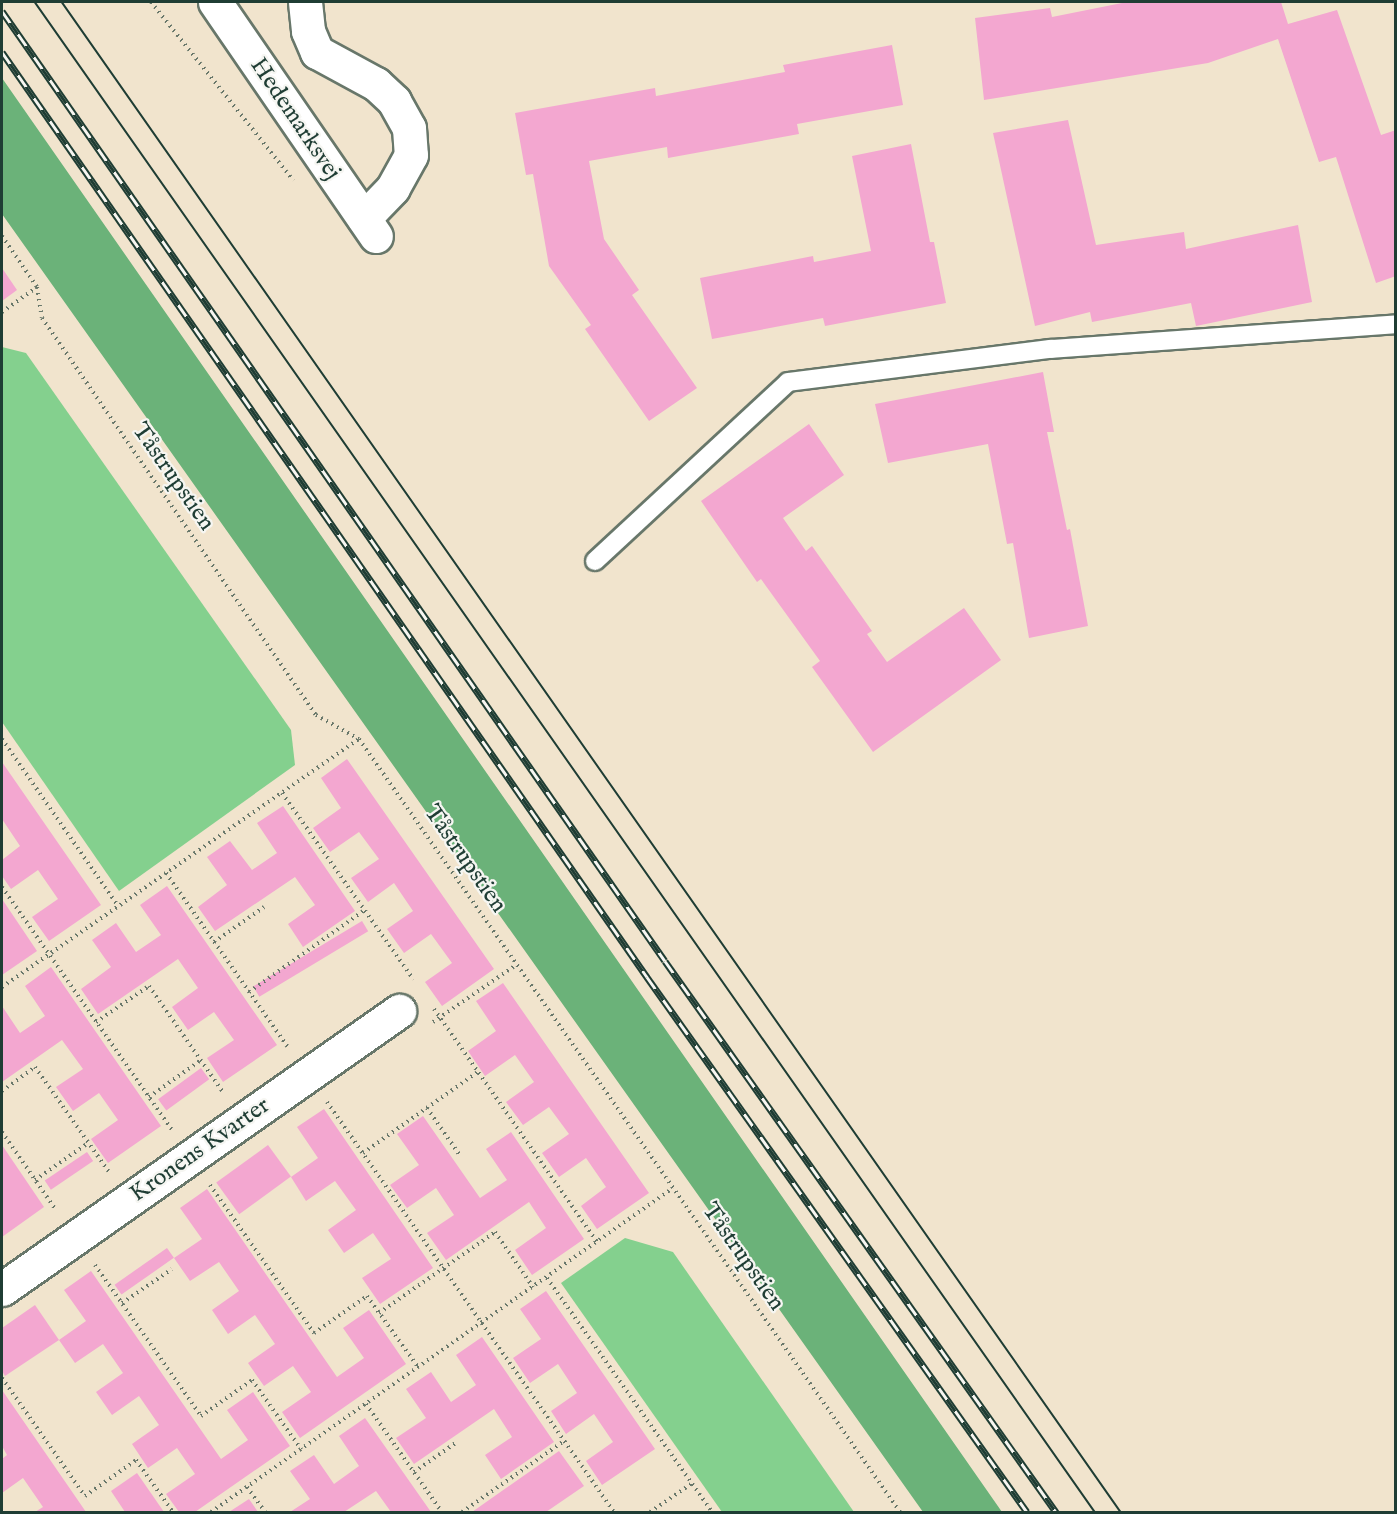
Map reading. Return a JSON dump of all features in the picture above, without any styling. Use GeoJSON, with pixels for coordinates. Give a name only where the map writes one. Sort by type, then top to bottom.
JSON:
{"type":"FeatureCollection","features":[{"type":"Feature","properties":{"kind":"street","name":"Hedemarksvej"},"geometry":{"type":"LineString","coordinates":[[215,2],[370,227],[411,155],[409,128],[394,101],[376,84],[317,52],[308,31],[305,2]]}},
{"type":"Feature","properties":{"kind":"street","name":"Kronens Kvarter"},"geometry":{"type":"LineString","coordinates":[[2,1289],[308,1075],[409,999]]}},
{"type":"Feature","properties":{"kind":"lane"},"geometry":{"type":"LineString","coordinates":[[596,561],[788,382],[1052,349],[1395,324]]}},
{"type":"Feature","properties":{"kind":"path"},"geometry":{"type":"LineString","coordinates":[[151,2],[297,187]]}},
{"type":"Feature","properties":{"kind":"path","name":"Tåstrupstien"},"geometry":{"type":"LineString","coordinates":[[2,236],[38,287],[42,318],[316,716],[359,739],[900,1512]]}},
{"type":"Feature","properties":{"kind":"path"},"geometry":{"type":"LineString","coordinates":[[2,312],[38,287]]}},
{"type":"Feature","properties":{"kind":"path"},"geometry":{"type":"LineString","coordinates":[[2,739],[118,906]]}},
{"type":"Feature","properties":{"kind":"path"},"geometry":{"type":"LineString","coordinates":[[2,987],[359,739]]}},
{"type":"Feature","properties":{"kind":"path"},"geometry":{"type":"LineString","coordinates":[[282,793],[364,910],[422,1029],[516,965]]}},
{"type":"Feature","properties":{"kind":"path"},"geometry":{"type":"LineString","coordinates":[[166,873],[614,1512]]}},
{"type":"Feature","properties":{"kind":"path"},"geometry":{"type":"LineString","coordinates":[[214,942],[264,907]]}},
{"type":"Feature","properties":{"kind":"path"},"geometry":{"type":"LineString","coordinates":[[249,992],[364,910]]}},
{"type":"Feature","properties":{"kind":"path"},"geometry":{"type":"LineString","coordinates":[[96,1022],[148,986],[243,1120]]}},
{"type":"Feature","properties":{"kind":"path"},"geometry":{"type":"LineString","coordinates":[[433,1007],[597,1242]]}},
{"type":"Feature","properties":{"kind":"path"},"geometry":{"type":"LineString","coordinates":[[149,1097],[201,1060]]}},
{"type":"Feature","properties":{"kind":"path"},"geometry":{"type":"LineString","coordinates":[[2,1091],[35,1067],[129,1200]]}},
{"type":"Feature","properties":{"kind":"path"},"geometry":{"type":"LineString","coordinates":[[363,1153],[478,1072]]}},
{"type":"Feature","properties":{"kind":"path"},"geometry":{"type":"LineString","coordinates":[[427,1108],[459,1154]]}},
{"type":"Feature","properties":{"kind":"path"},"geometry":{"type":"LineString","coordinates":[[2,1132],[201,1416],[252,1380],[301,1449]]}},
{"type":"Feature","properties":{"kind":"path"},"geometry":{"type":"LineString","coordinates":[[35,1180],[88,1143]]}},
{"type":"Feature","properties":{"kind":"path"},"geometry":{"type":"LineString","coordinates":[[211,1512],[673,1188]]}},
{"type":"Feature","properties":{"kind":"path"},"geometry":{"type":"LineString","coordinates":[[380,1313],[495,1232],[533,1287]]}},
{"type":"Feature","properties":{"kind":"path"},"geometry":{"type":"LineString","coordinates":[[122,1304],[172,1269]]}},
{"type":"Feature","properties":{"kind":"path"},"geometry":{"type":"LineString","coordinates":[[547,1278],[712,1512]]}},
{"type":"Feature","properties":{"kind":"path"},"geometry":{"type":"LineString","coordinates":[[2,1378],[85,1496],[136,1460],[173,1512]]}},
{"type":"Feature","properties":{"kind":"path"},"geometry":{"type":"LineString","coordinates":[[366,1404],[442,1512]]}},
{"type":"Feature","properties":{"kind":"path"},"geometry":{"type":"LineString","coordinates":[[462,1512],[564,1441]]}},
{"type":"Feature","properties":{"kind":"path"},"geometry":{"type":"LineString","coordinates":[[414,1472],[457,1442]]}},
{"type":"Feature","properties":{"kind":"path"},"geometry":{"type":"LineString","coordinates":[[650,1512],[692,1484]]}},
{"type":"Feature","properties":{"kind":"path"},"geometry":{"type":"LineString","coordinates":[[247,1487],[265,1512]]}},
{"type":"Feature","properties":{"kind":"green space"},"geometry":{"type":"Polygon","coordinates":[[[2,78],[1002,1512],[923,1512],[2,214],[2,78]]]}},
{"type":"Feature","properties":{"kind":"green space"},"geometry":{"type":"Polygon","coordinates":[[[2,347],[26,353],[291,730],[295,765],[119,891],[2,722],[2,347]]]}},
{"type":"Feature","properties":{"kind":"green space"},"geometry":{"type":"Polygon","coordinates":[[[625,1238],[673,1252],[854,1512],[722,1512],[561,1283],[625,1238]]]}},
{"type":"Feature","properties":{"kind":"building"},"geometry":{"type":"Polygon","coordinates":[[[1127,2],[1281,2],[1288,24],[1337,10],[1381,135],[1396,130],[1396,276],[1376,283],[1336,157],[1319,162],[1278,39],[1208,63],[984,100],[975,18],[1050,8],[1052,17],[1127,2]]]}},
{"type":"Feature","properties":{"kind":"building"},"geometry":{"type":"Polygon","coordinates":[[[892,45],[903,105],[797,124],[799,134],[668,158],[667,147],[589,161],[604,239],[639,290],[632,295],[697,388],[649,421],[585,329],[591,325],[549,266],[533,174],[526,175],[515,113],[655,88],[656,96],[785,72],[783,65],[892,45]]]}},
{"type":"Feature","properties":{"kind":"building"},"geometry":{"type":"Polygon","coordinates":[[[1068,120],[1096,245],[1184,232],[1186,249],[1298,225],[1312,302],[1196,326],[1191,303],[1092,322],[1090,312],[1035,326],[993,133],[1068,120]]]}},
{"type":"Feature","properties":{"kind":"building"},"geometry":{"type":"Polygon","coordinates":[[[911,144],[930,242],[934,242],[946,303],[825,326],[823,318],[712,339],[700,278],[813,256],[814,262],[871,251],[852,156],[911,144]]]}},
{"type":"Feature","properties":{"kind":"building"},"geometry":{"type":"Polygon","coordinates":[[[2,268],[17,290],[2,301],[2,268]]]}},
{"type":"Feature","properties":{"kind":"building"},"geometry":{"type":"Polygon","coordinates":[[[1043,372],[1054,432],[1047,432],[1067,530],[1070,529],[1088,626],[1029,638],[1013,543],[1007,544],[988,444],[888,463],[875,404],[1043,372]]]}},
{"type":"Feature","properties":{"kind":"building"},"geometry":{"type":"Polygon","coordinates":[[[809,424],[844,475],[783,518],[806,551],[812,546],[872,631],[867,634],[887,662],[964,608],[1001,660],[873,752],[812,667],[820,661],[761,579],[757,582],[701,501],[809,424]]]}},
{"type":"Feature","properties":{"kind":"building"},"geometry":{"type":"Polygon","coordinates":[[[347,759],[494,969],[442,1006],[425,982],[452,963],[431,934],[404,953],[387,929],[413,911],[394,883],[368,902],[351,878],[379,859],[359,832],[330,852],[313,828],[341,808],[321,778],[347,759]]]}},
{"type":"Feature","properties":{"kind":"building"},"geometry":{"type":"Polygon","coordinates":[[[2,762],[101,905],[49,941],[32,917],[58,899],[38,870],[11,889],[2,876],[2,860],[20,846],[2,819],[2,762]]]}},
{"type":"Feature","properties":{"kind":"building"},"geometry":{"type":"Polygon","coordinates":[[[283,806],[355,911],[303,947],[288,924],[315,905],[295,877],[215,931],[198,907],[227,885],[207,857],[230,841],[252,870],[277,853],[257,823],[283,806]]]}},
{"type":"Feature","properties":{"kind":"building"},"geometry":{"type":"Polygon","coordinates":[[[167,886],[277,1045],[223,1082],[207,1058],[234,1040],[214,1012],[188,1030],[172,1007],[198,988],[178,959],[98,1014],[81,989],[111,967],[92,940],[116,923],[136,952],[161,935],[140,905],[167,886]]]}},
{"type":"Feature","properties":{"kind":"building"},"geometry":{"type":"Polygon","coordinates":[[[2,899],[37,951],[2,975],[2,899]]]}},
{"type":"Feature","properties":{"kind":"building"},"geometry":{"type":"Polygon","coordinates":[[[362,921],[368,931],[259,997],[253,986],[362,921]]]}},
{"type":"Feature","properties":{"kind":"building"},"geometry":{"type":"Polygon","coordinates":[[[51,967],[161,1126],[108,1163],[91,1139],[118,1120],[99,1093],[73,1111],[56,1087],[83,1069],[62,1040],[2,1082],[2,1006],[20,1033],[45,1016],[25,986],[51,967]]]}},
{"type":"Feature","properties":{"kind":"building"},"geometry":{"type":"Polygon","coordinates":[[[503,983],[649,1193],[597,1229],[581,1206],[606,1187],[586,1158],[559,1177],[542,1153],[569,1134],[549,1107],[523,1125],[506,1102],[534,1082],[515,1055],[485,1076],[468,1051],[496,1031],[476,1001],[503,983]]]}},
{"type":"Feature","properties":{"kind":"building"},"geometry":{"type":"Polygon","coordinates":[[[201,1068],[209,1079],[166,1110],[158,1099],[201,1068]]]}},
{"type":"Feature","properties":{"kind":"building"},"geometry":{"type":"Polygon","coordinates":[[[324,1109],[433,1268],[380,1304],[362,1278],[391,1259],[373,1233],[344,1253],[328,1230],[356,1210],[335,1181],[306,1201],[291,1177],[318,1158],[297,1127],[324,1109]]]}},
{"type":"Feature","properties":{"kind":"building"},"geometry":{"type":"Polygon","coordinates":[[[423,1116],[480,1198],[507,1180],[486,1149],[511,1132],[584,1239],[532,1275],[515,1250],[546,1228],[529,1202],[446,1260],[427,1233],[454,1215],[436,1188],[407,1208],[390,1185],[419,1165],[397,1134],[423,1116]]]}},
{"type":"Feature","properties":{"kind":"building"},"geometry":{"type":"Polygon","coordinates":[[[2,1145],[44,1207],[2,1237],[2,1145]]]}},
{"type":"Feature","properties":{"kind":"building"},"geometry":{"type":"Polygon","coordinates":[[[268,1145],[291,1177],[239,1214],[216,1183],[268,1145]]]}},
{"type":"Feature","properties":{"kind":"building"},"geometry":{"type":"Polygon","coordinates":[[[87,1152],[93,1161],[51,1190],[45,1181],[87,1152]]]}},
{"type":"Feature","properties":{"kind":"building"},"geometry":{"type":"Polygon","coordinates":[[[207,1189],[337,1377],[364,1358],[343,1328],[369,1310],[406,1364],[300,1438],[282,1412],[311,1392],[293,1366],[264,1386],[248,1363],[275,1344],[255,1315],[228,1334],[212,1310],[239,1291],[219,1262],[190,1281],[174,1258],[202,1239],[180,1208],[207,1189]]]}},
{"type":"Feature","properties":{"kind":"building"},"geometry":{"type":"Polygon","coordinates":[[[167,1248],[174,1258],[121,1295],[115,1285],[167,1248]]]}},
{"type":"Feature","properties":{"kind":"building"},"geometry":{"type":"Polygon","coordinates":[[[91,1271],[221,1459],[248,1440],[227,1410],[253,1392],[290,1446],[195,1512],[179,1512],[166,1494],[195,1474],[177,1448],[148,1468],[132,1444],[159,1425],[139,1396],[112,1415],[96,1392],[123,1373],[103,1344],[75,1363],[59,1340],[86,1321],[64,1290],[91,1271]]]}},
{"type":"Feature","properties":{"kind":"building"},"geometry":{"type":"Polygon","coordinates":[[[546,1291],[655,1449],[602,1485],[586,1461],[613,1442],[594,1414],[566,1434],[551,1411],[577,1393],[558,1364],[530,1383],[513,1358],[541,1339],[520,1309],[546,1291]]]}},
{"type":"Feature","properties":{"kind":"building"},"geometry":{"type":"Polygon","coordinates":[[[35,1305],[59,1340],[5,1376],[2,1371],[2,1328],[35,1305]]]}},
{"type":"Feature","properties":{"kind":"building"},"geometry":{"type":"Polygon","coordinates":[[[482,1337],[554,1442],[501,1479],[485,1455],[512,1437],[494,1409],[414,1464],[396,1438],[426,1418],[406,1389],[431,1372],[451,1402],[476,1385],[456,1355],[482,1337]]]}},
{"type":"Feature","properties":{"kind":"building"},"geometry":{"type":"Polygon","coordinates":[[[2,1390],[86,1512],[35,1512],[43,1507],[23,1478],[2,1493],[2,1459],[7,1455],[2,1446],[2,1390]]]}},
{"type":"Feature","properties":{"kind":"building"},"geometry":{"type":"Polygon","coordinates":[[[365,1418],[431,1512],[391,1512],[376,1491],[344,1512],[290,1512],[310,1499],[290,1471],[314,1455],[334,1484],[359,1466],[339,1436],[365,1418]]]}},
{"type":"Feature","properties":{"kind":"building"},"geometry":{"type":"Polygon","coordinates":[[[559,1451],[584,1486],[546,1512],[472,1512],[559,1451]]]}},
{"type":"Feature","properties":{"kind":"building"},"geometry":{"type":"Polygon","coordinates":[[[137,1473],[164,1512],[125,1512],[111,1491],[137,1473]]]}},
{"type":"Feature","properties":{"kind":"building"},"geometry":{"type":"Polygon","coordinates":[[[249,1499],[258,1512],[229,1512],[249,1499]]]}},
{"type":"Feature","properties":{"kind":"tram line"},"geometry":{"type":"LineString","coordinates":[[35,2],[1095,1512]]}},
{"type":"Feature","properties":{"kind":"tram line"},"geometry":{"type":"LineString","coordinates":[[62,2],[1121,1512]]}},
{"type":"Feature","properties":{"kind":"railway"},"geometry":{"type":"LineString","coordinates":[[2,11],[665,961],[1056,1512]]}},
{"type":"Feature","properties":{"kind":"railway"},"geometry":{"type":"LineString","coordinates":[[2,52],[647,977],[1027,1512]]}}]}
